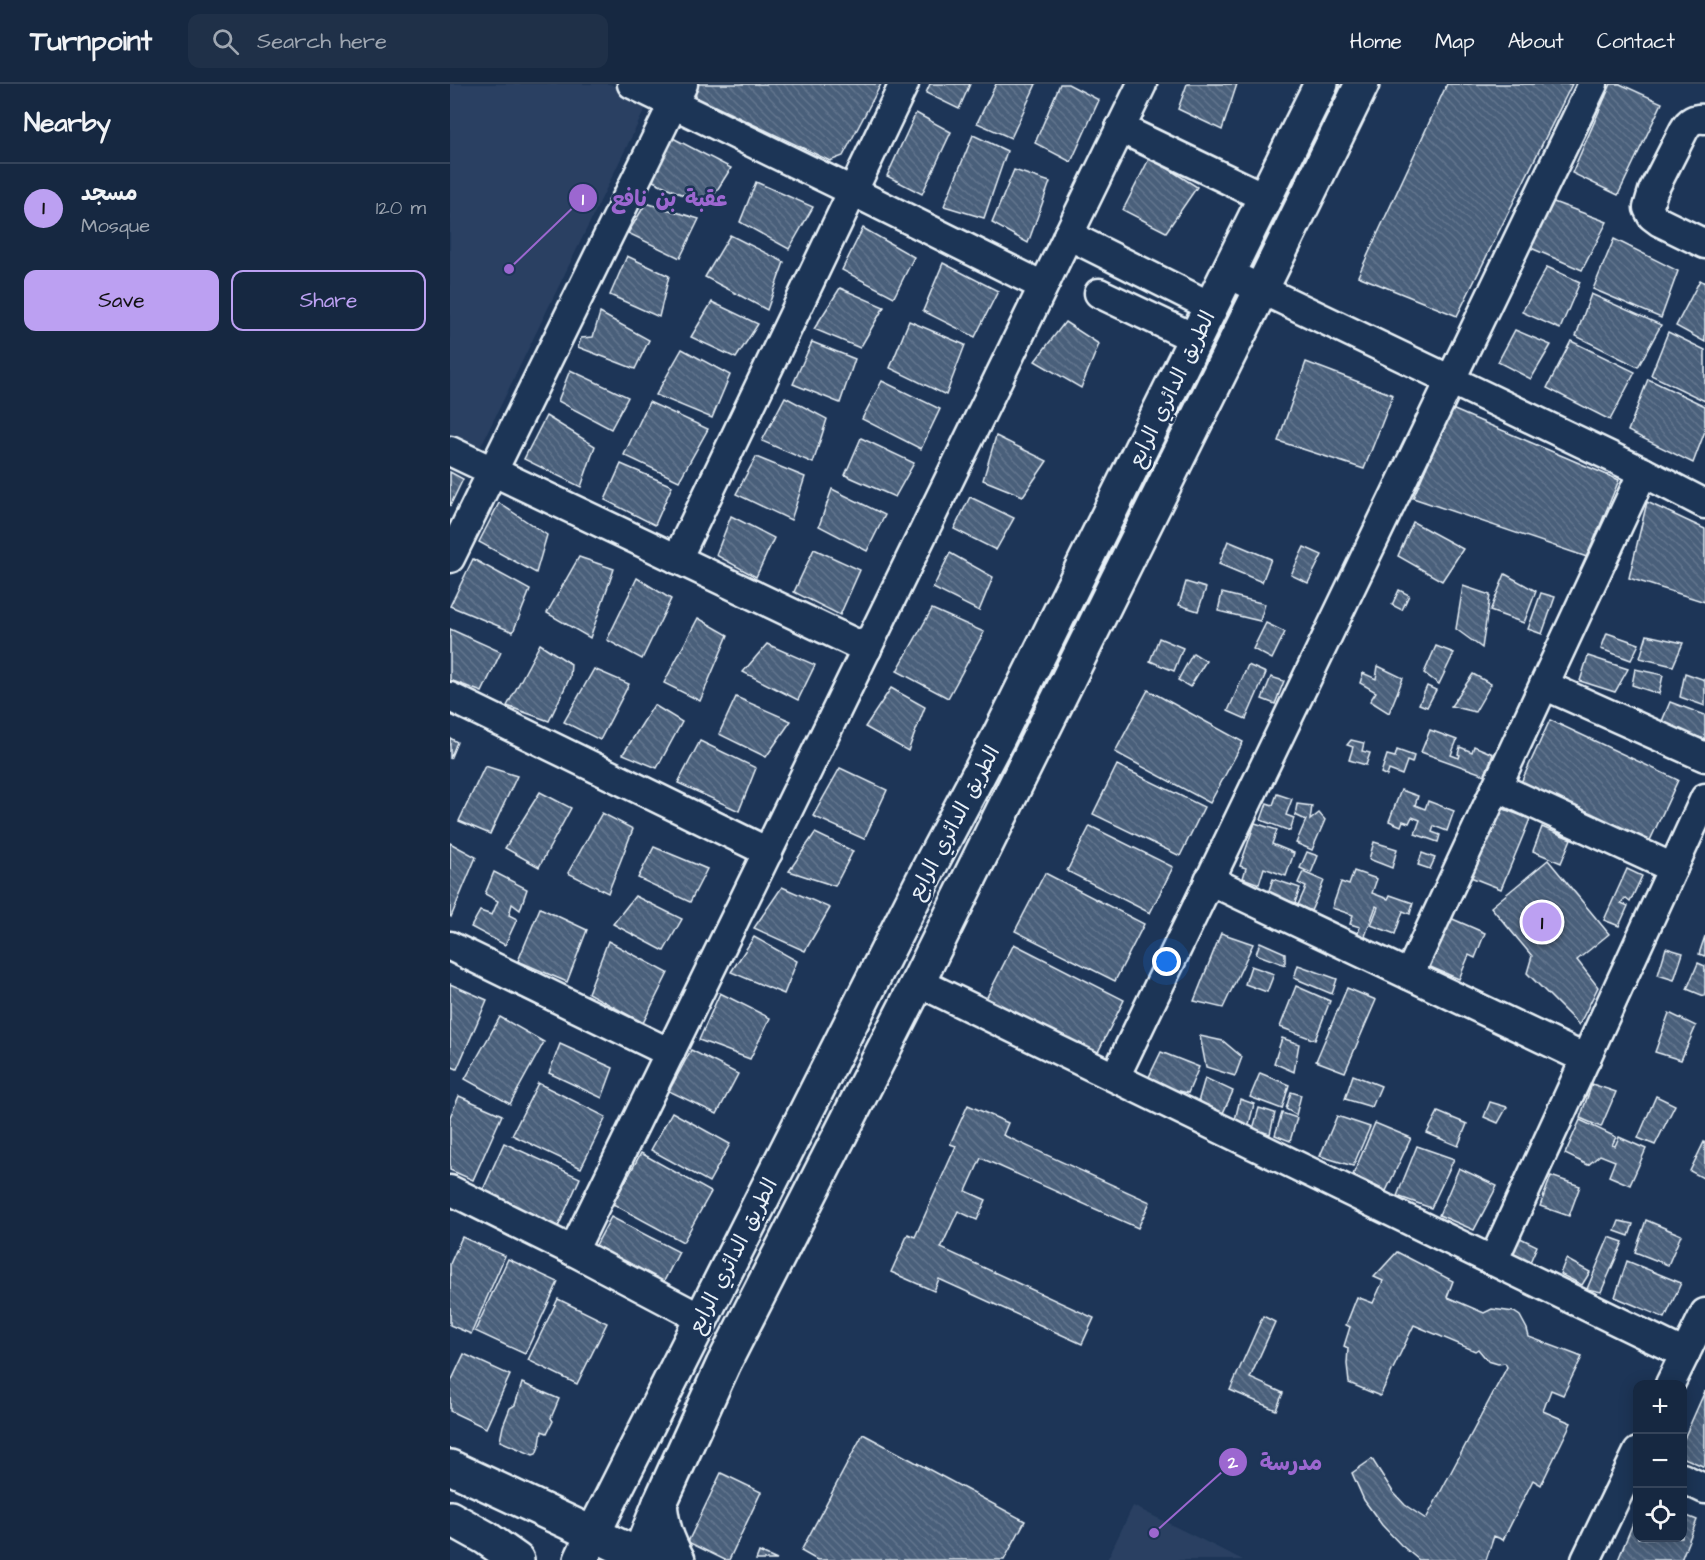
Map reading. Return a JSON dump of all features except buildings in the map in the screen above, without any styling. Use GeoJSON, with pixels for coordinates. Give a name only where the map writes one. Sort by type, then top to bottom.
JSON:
{"type":"FeatureCollection","features":[{"type":"Feature","properties":{"kind":"main road","name":"الطريق الدائري الرابع"},"geometry":{"type":"LineString","coordinates":[[587,1547],[932,862],[999,736],[1322,84]]}},
{"type":"Feature","properties":{"kind":"main road","name":"الطريق الدائري الرابع"},"geometry":{"type":"LineString","coordinates":[[642,1558],[660,1503],[723,1365],[918,981],[1362,84]]}},
{"type":"Feature","properties":{"kind":"main road"},"geometry":{"type":"LineString","coordinates":[[450,1467],[587,1547],[642,1558]]}},
{"type":"Feature","properties":{"kind":"main road"},"geometry":{"type":"LineString","coordinates":[[660,1503],[665,1533],[678,1560]]}},
{"type":"Feature","properties":{"kind":"main road"},"geometry":{"type":"LineString","coordinates":[[450,1518],[517,1560]]}},
{"type":"Feature","properties":{"kind":"street"},"geometry":{"type":"LineString","coordinates":[[677,559],[904,84]]}},
{"type":"Feature","properties":{"kind":"street"},"geometry":{"type":"LineString","coordinates":[[573,1251],[1142,84]]}},
{"type":"Feature","properties":{"kind":"street"},"geometry":{"type":"LineString","coordinates":[[1115,1077],[1593,84]]}},
{"type":"Feature","properties":{"kind":"street"},"geometry":{"type":"LineString","coordinates":[[635,85],[678,94],[852,191],[1043,286]]}},
{"type":"Feature","properties":{"kind":"street"},"geometry":{"type":"LineString","coordinates":[[450,558],[678,94]]}},
{"type":"Feature","properties":{"kind":"street"},"geometry":{"type":"LineString","coordinates":[[1705,119],[1688,123],[1653,191],[1648,208],[1652,216],[1660,222],[1705,244]]}},
{"type":"Feature","properties":{"kind":"street"},"geometry":{"type":"LineString","coordinates":[[1120,128],[1266,198]]}},
{"type":"Feature","properties":{"kind":"street"},"geometry":{"type":"LineString","coordinates":[[1068,235],[1212,307]]}},
{"type":"Feature","properties":{"kind":"street"},"geometry":{"type":"LineString","coordinates":[[1228,274],[1643,472],[1705,504]]}},
{"type":"Feature","properties":{"kind":"street"},"geometry":{"type":"LineString","coordinates":[[1099,293],[1196,339]]}},
{"type":"Feature","properties":{"kind":"street"},"geometry":{"type":"LineString","coordinates":[[450,451],[867,649]]}},
{"type":"Feature","properties":{"kind":"street"},"geometry":{"type":"LineString","coordinates":[[1409,975],[1643,472]]}},
{"type":"Feature","properties":{"kind":"street"},"geometry":{"type":"LineString","coordinates":[[1544,685],[1705,757]]}},
{"type":"Feature","properties":{"kind":"street"},"geometry":{"type":"LineString","coordinates":[[450,697],[768,852]]}},
{"type":"Feature","properties":{"kind":"street"},"geometry":{"type":"LineString","coordinates":[[1497,787],[1673,868]]}},
{"type":"Feature","properties":{"kind":"street"},"geometry":{"type":"LineString","coordinates":[[1493,1260],[1705,798]]}},
{"type":"Feature","properties":{"kind":"street"},"geometry":{"type":"LineString","coordinates":[[1209,880],[1586,1059]]}},
{"type":"Feature","properties":{"kind":"street"},"geometry":{"type":"LineString","coordinates":[[450,946],[670,1053]]}},
{"type":"Feature","properties":{"kind":"street"},"geometry":{"type":"LineString","coordinates":[[918,981],[1685,1354]]}},
{"type":"Feature","properties":{"kind":"street"},"geometry":{"type":"LineString","coordinates":[[450,1190],[702,1319]]}},
{"type":"Feature","properties":{"kind":"street"},"geometry":{"type":"LineString","coordinates":[[1672,1380],[1705,1313]]}},
{"type":"Feature","properties":{"kind":"street"},"geometry":{"type":"LineString","coordinates":[[1586,1560],[1633,1463]]}},
{"type":"Feature","properties":{"kind":"street"},"geometry":{"type":"LineString","coordinates":[[1687,1480],[1705,1489]]}},
{"type":"Feature","properties":{"kind":"shaded area"},"geometry":{"type":"Polygon","coordinates":[[[450,84],[610,84],[648,103],[479,450],[450,435],[450,84]]]}},
{"type":"Feature","properties":{"kind":"shaded area"},"geometry":{"type":"Polygon","coordinates":[[[1133,1506],[1243,1560],[1107,1560],[1133,1506]]]}},
{"type":"Feature","properties":{"kind":"place","name":"عقبة بن نافع"},"geometry":{"type":"Point","coordinates":[509,269]}},
{"type":"Feature","properties":{"kind":"place","name":"مسجد"},"geometry":{"type":"Point","coordinates":[1542,922]}},
{"type":"Feature","properties":{"kind":"place","name":"مدرسة"},"geometry":{"type":"Point","coordinates":[1154,1533]}}]}
